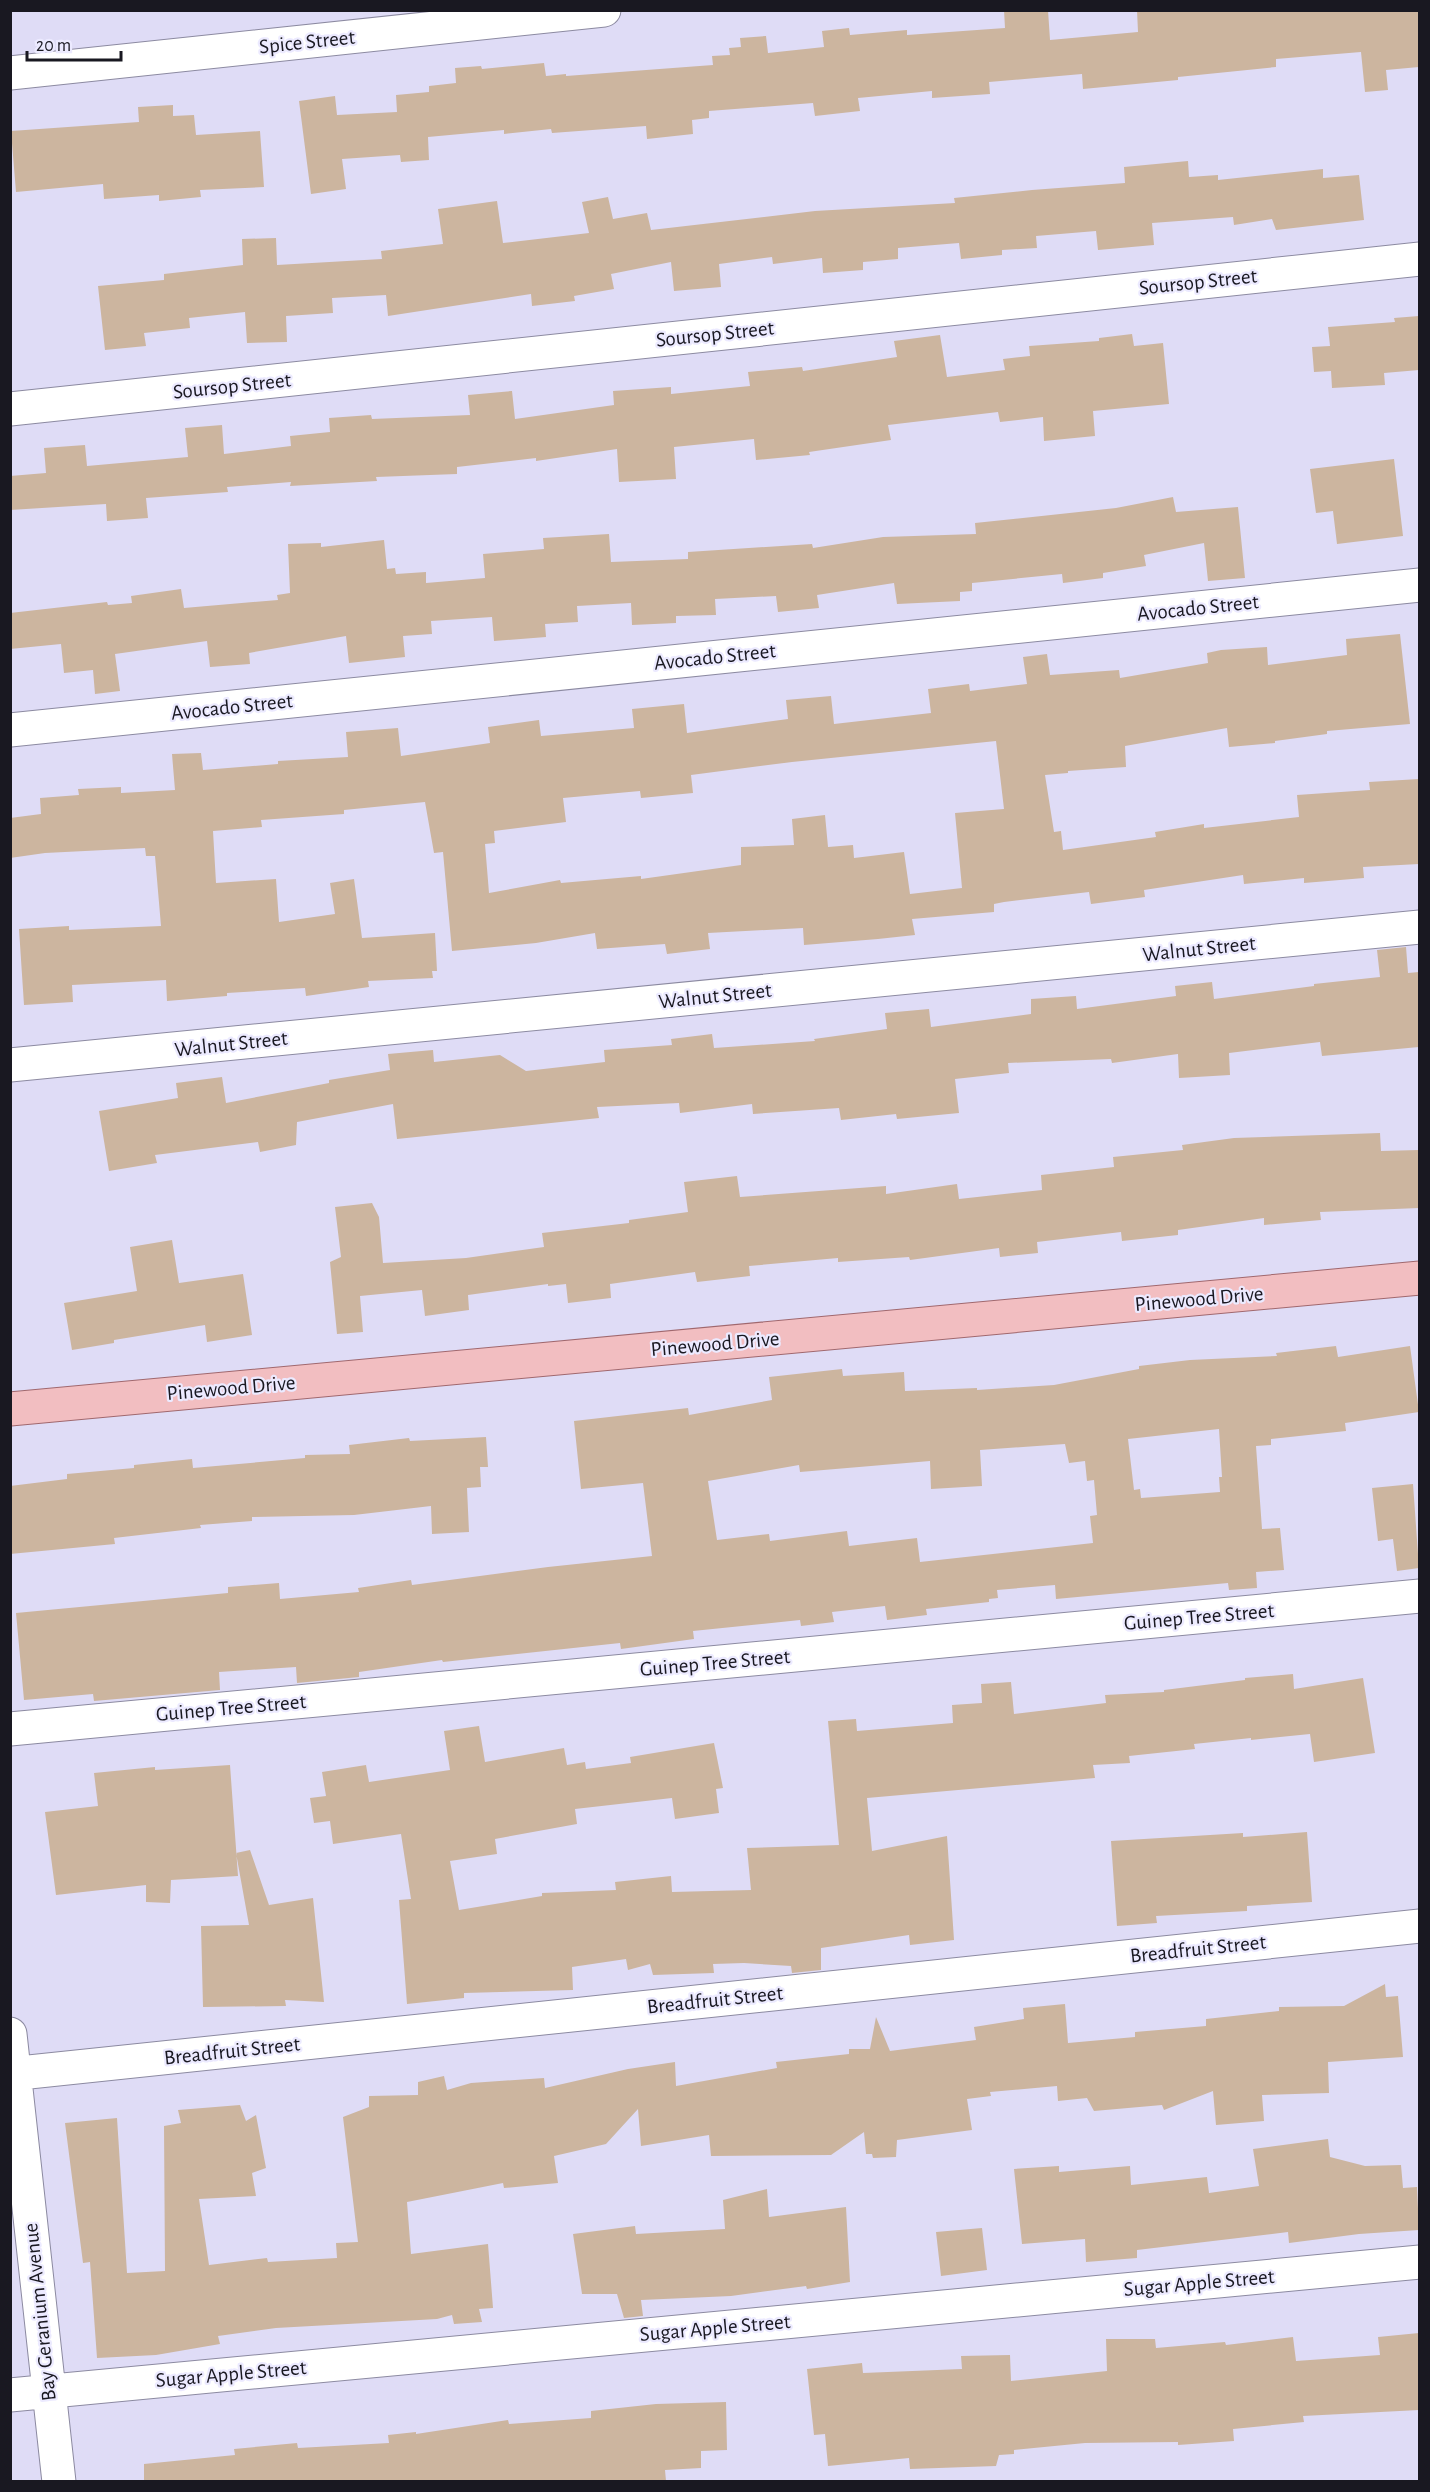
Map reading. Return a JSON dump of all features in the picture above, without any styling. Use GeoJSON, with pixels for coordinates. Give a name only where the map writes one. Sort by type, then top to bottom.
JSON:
{"type":"FeatureCollection","features":[{"type":"Feature","properties":{"kind":"main road","name":"Pinewood Drive"},"geometry":{"type":"LineString","coordinates":[[10,1409],[1419,1278]]}},
{"type":"Feature","properties":{"kind":"street","name":"Spice Street"},"geometry":{"type":"LineString","coordinates":[[10,73],[604,10]]}},
{"type":"Feature","properties":{"kind":"street","name":"Soursop Street"},"geometry":{"type":"LineString","coordinates":[[10,409],[1419,259]]}},
{"type":"Feature","properties":{"kind":"street","name":"Avocado Street"},"geometry":{"type":"LineString","coordinates":[[10,730],[1419,585]]}},
{"type":"Feature","properties":{"kind":"street","name":"Walnut Street"},"geometry":{"type":"LineString","coordinates":[[10,1065],[1419,927]]}},
{"type":"Feature","properties":{"kind":"street","name":"Guinep Tree Street"},"geometry":{"type":"LineString","coordinates":[[10,1729],[1419,1596]]}},
{"type":"Feature","properties":{"kind":"street","name":"Breadfruit Street"},"geometry":{"type":"LineString","coordinates":[[13,2074],[1419,1926]]}},
{"type":"Feature","properties":{"kind":"street","name":"Bay Geranium Avenue"},"geometry":{"type":"LineString","coordinates":[[10,2034],[59,2481]]}},
{"type":"Feature","properties":{"kind":"street","name":"Sugar Apple Street"},"geometry":{"type":"LineString","coordinates":[[10,2395],[1419,2262]]}},
{"type":"Feature","properties":{"kind":"building"},"geometry":{"type":"Polygon","coordinates":[[[1004,10],[1048,10],[1050,40],[1138,32],[1137,10],[1419,10],[1419,67],[1386,70],[1388,90],[1365,92],[1361,52],[1276,59],[1276,67],[1178,77],[1178,80],[1083,89],[1082,74],[989,82],[990,94],[932,98],[932,91],[858,98],[860,111],[815,116],[813,103],[709,111],[709,118],[692,120],[693,134],[647,139],[646,126],[552,133],[551,129],[504,134],[504,130],[428,137],[429,160],[401,162],[400,155],[342,159],[346,189],[311,194],[299,101],[335,96],[337,115],[397,112],[396,95],[429,92],[429,86],[456,83],[455,68],[481,66],[482,69],[544,63],[546,76],[566,74],[566,76],[713,65],[712,56],[730,55],[729,48],[741,47],[740,38],[766,36],[768,53],[824,47],[822,31],[849,28],[850,35],[907,30],[907,35],[1005,28],[1004,10]]]}},
{"type":"Feature","properties":{"kind":"building"},"geometry":{"type":"Polygon","coordinates":[[[173,105],[173,116],[194,115],[196,135],[260,131],[264,187],[200,190],[201,197],[159,201],[159,195],[104,199],[103,184],[16,192],[11,131],[139,122],[138,107],[173,105]]]}},
{"type":"Feature","properties":{"kind":"building"},"geometry":{"type":"Polygon","coordinates":[[[1188,161],[1189,177],[1218,175],[1218,180],[1323,169],[1323,178],[1359,175],[1364,220],[1276,230],[1272,219],[1234,225],[1233,217],[1152,223],[1154,245],[1098,250],[1096,231],[1036,236],[1037,248],[1002,250],[1002,255],[961,259],[959,243],[898,248],[898,259],[863,262],[863,270],[823,273],[822,258],[773,264],[772,257],[719,264],[721,287],[674,291],[671,262],[611,274],[614,289],[574,296],[575,301],[532,306],[531,294],[388,316],[386,295],[332,298],[333,313],[286,316],[287,342],[247,343],[245,312],[189,318],[190,328],[144,333],[146,346],[105,350],[98,286],[164,280],[164,274],[243,265],[242,239],[276,238],[277,265],[382,259],[381,251],[443,244],[438,209],[497,201],[503,243],[589,233],[582,202],[608,197],[613,219],[647,213],[651,230],[815,211],[955,203],[954,198],[1125,183],[1124,167],[1188,161]]]}},
{"type":"Feature","properties":{"kind":"building"},"geometry":{"type":"Polygon","coordinates":[[[1419,316],[1419,370],[1384,373],[1385,385],[1332,388],[1331,371],[1314,372],[1312,347],[1330,346],[1328,327],[1395,322],[1394,318],[1419,316]]]}},
{"type":"Feature","properties":{"kind":"building"},"geometry":{"type":"Polygon","coordinates":[[[1132,334],[1134,346],[1163,343],[1169,404],[1093,411],[1095,436],[1044,441],[1043,417],[1000,422],[998,412],[888,425],[891,440],[809,452],[810,455],[756,460],[754,439],[674,447],[676,479],[619,482],[617,449],[536,461],[536,458],[457,467],[457,474],[376,477],[377,481],[290,486],[291,482],[227,487],[228,492],[146,498],[148,518],[107,521],[106,504],[10,510],[10,476],[46,473],[44,448],[85,445],[87,466],[188,457],[185,428],[222,425],[224,454],[291,446],[290,436],[330,432],[329,418],[371,415],[372,419],[470,415],[468,395],[512,391],[515,419],[614,405],[613,391],[671,387],[671,394],[750,386],[748,372],[802,367],[803,371],[897,357],[894,341],[940,335],[947,377],[1005,370],[1003,359],[1030,356],[1029,346],[1099,341],[1099,338],[1132,334]]]}},
{"type":"Feature","properties":{"kind":"building"},"geometry":{"type":"Polygon","coordinates":[[[1394,459],[1403,536],[1337,544],[1333,511],[1316,513],[1310,469],[1394,459]]]}},
{"type":"Feature","properties":{"kind":"building"},"geometry":{"type":"Polygon","coordinates":[[[1173,497],[1176,512],[1238,507],[1245,578],[1208,581],[1204,543],[1144,555],[1146,566],[1103,573],[1103,578],[1063,583],[1062,574],[972,583],[972,591],[960,592],[960,601],[897,604],[894,583],[817,595],[819,608],[778,612],[776,596],[715,599],[716,615],[676,616],[676,623],[632,625],[631,603],[577,606],[578,622],[545,624],[546,637],[494,641],[492,617],[431,621],[432,634],[403,636],[405,657],[349,663],[346,636],[249,653],[250,664],[210,667],[207,641],[115,654],[120,691],[95,694],[93,670],[64,673],[61,644],[10,649],[10,613],[107,602],[108,605],[132,603],[131,596],[181,589],[184,608],[278,600],[277,595],[290,593],[288,544],[321,543],[321,547],[384,540],[387,569],[395,568],[396,574],[426,572],[426,583],[485,578],[483,554],[544,549],[543,538],[609,534],[611,562],[688,559],[688,552],[812,544],[813,548],[883,537],[976,534],[975,523],[1116,508],[1173,497]]]}},
{"type":"Feature","properties":{"kind":"building"},"geometry":{"type":"Polygon","coordinates":[[[1400,634],[1410,724],[1327,731],[1327,734],[1275,741],[1275,743],[1229,747],[1227,728],[1125,746],[1126,767],[1045,775],[1054,832],[1061,831],[1063,850],[1156,837],[1155,832],[1204,824],[1204,828],[1299,817],[1297,795],[1370,790],[1369,782],[1419,779],[1419,864],[1363,867],[1364,878],[1304,883],[1304,878],[1244,884],[1243,875],[1144,890],[1145,897],[1091,904],[1089,892],[1004,902],[994,904],[994,912],[912,919],[915,935],[878,939],[804,945],[803,928],[708,933],[710,949],[667,954],[665,944],[597,949],[595,933],[536,943],[452,951],[443,852],[434,853],[425,802],[344,810],[344,814],[261,820],[262,827],[213,831],[216,883],[276,879],[279,922],[335,914],[330,883],[354,879],[362,938],[435,933],[437,971],[432,971],[433,978],[368,981],[369,987],[306,996],[305,988],[227,993],[227,996],[167,1001],[166,980],[72,985],[73,1002],[24,1005],[19,929],[69,926],[69,930],[161,926],[155,856],[146,856],[145,848],[45,853],[10,858],[10,818],[41,814],[40,798],[79,795],[78,789],[121,787],[121,793],[175,790],[172,754],[201,753],[203,770],[278,764],[278,761],[348,757],[346,732],[398,728],[401,756],[490,743],[488,727],[539,720],[541,736],[634,728],[632,709],[684,704],[687,733],[788,719],[786,700],[831,696],[834,724],[931,713],[928,689],[969,684],[970,691],[1027,684],[1023,657],[1047,654],[1050,675],[1119,670],[1120,678],[1208,663],[1207,653],[1221,650],[1267,647],[1268,665],[1347,655],[1346,639],[1400,634]],[[996,741],[691,775],[693,793],[641,798],[640,791],[563,798],[566,822],[494,831],[495,843],[485,844],[489,893],[560,880],[561,883],[641,876],[641,879],[741,865],[741,847],[794,845],[792,819],[825,815],[828,847],[853,845],[854,858],[904,852],[910,894],[962,888],[955,813],[1004,809],[996,741]]]}},
{"type":"Feature","properties":{"kind":"building"},"geometry":{"type":"Polygon","coordinates":[[[1406,947],[1408,973],[1419,972],[1419,1047],[1322,1056],[1320,1042],[1229,1053],[1230,1075],[1179,1078],[1178,1054],[1112,1063],[1111,1059],[1008,1063],[1009,1073],[955,1079],[959,1113],[897,1119],[896,1114],[841,1120],[839,1108],[753,1114],[752,1104],[680,1113],[679,1103],[597,1107],[599,1118],[397,1139],[393,1104],[297,1122],[296,1145],[260,1152],[258,1142],[155,1155],[157,1163],[109,1171],[99,1111],[178,1098],[176,1083],[222,1077],[226,1103],[329,1083],[329,1080],[390,1070],[388,1054],[433,1050],[434,1062],[500,1055],[526,1071],[605,1062],[604,1050],[672,1045],[671,1039],[712,1034],[714,1048],[815,1041],[814,1039],[887,1029],[885,1013],[929,1009],[931,1027],[1031,1014],[1031,999],[1076,996],[1077,1009],[1176,996],[1175,986],[1212,982],[1214,999],[1380,977],[1377,950],[1406,947]]]}},
{"type":"Feature","properties":{"kind":"building"},"geometry":{"type":"Polygon","coordinates":[[[1380,1133],[1381,1151],[1419,1150],[1419,1208],[1320,1212],[1321,1220],[1264,1225],[1264,1218],[1178,1230],[1178,1235],[1122,1241],[1121,1232],[1037,1242],[1038,1253],[1000,1257],[999,1248],[910,1260],[909,1257],[838,1262],[838,1258],[749,1266],[750,1276],[697,1282],[695,1272],[610,1284],[611,1298],[568,1303],[566,1284],[548,1286],[548,1284],[468,1295],[469,1310],[425,1316],[422,1290],[360,1296],[363,1332],[337,1334],[330,1262],[341,1257],[335,1207],[372,1203],[379,1217],[383,1263],[466,1258],[544,1247],[542,1233],[629,1223],[629,1220],[688,1212],[684,1182],[737,1176],[740,1197],[886,1186],[886,1194],[957,1184],[959,1199],[1042,1190],[1041,1175],[1114,1167],[1113,1157],[1183,1150],[1182,1145],[1234,1138],[1380,1133]]]}},
{"type":"Feature","properties":{"kind":"building"},"geometry":{"type":"Polygon","coordinates":[[[172,1240],[179,1283],[243,1274],[252,1335],[207,1342],[205,1325],[114,1340],[114,1343],[72,1350],[64,1303],[137,1291],[130,1247],[172,1240]]]}},
{"type":"Feature","properties":{"kind":"building"},"geometry":{"type":"Polygon","coordinates":[[[1336,1346],[1338,1357],[1410,1346],[1419,1412],[1345,1423],[1346,1431],[1271,1439],[1271,1445],[1256,1446],[1262,1529],[1280,1528],[1284,1570],[1256,1572],[1257,1588],[1229,1590],[1228,1583],[1056,1599],[1055,1585],[997,1590],[998,1598],[989,1599],[989,1602],[926,1609],[927,1615],[887,1620],[885,1606],[832,1612],[834,1622],[801,1626],[800,1620],[693,1631],[694,1639],[621,1649],[620,1643],[443,1662],[442,1660],[359,1672],[359,1677],[297,1683],[296,1667],[219,1672],[220,1690],[94,1701],[93,1694],[24,1700],[16,1613],[228,1593],[228,1587],[279,1583],[280,1599],[359,1592],[358,1588],[411,1580],[412,1585],[652,1556],[643,1483],[581,1489],[574,1421],[688,1408],[689,1415],[772,1400],[769,1377],[842,1369],[843,1376],[904,1372],[905,1391],[977,1388],[977,1390],[1054,1385],[1139,1369],[1139,1366],[1190,1360],[1277,1356],[1276,1353],[1336,1346]],[[1219,1429],[1128,1439],[1134,1490],[1140,1489],[1141,1498],[1220,1492],[1219,1477],[1222,1477],[1219,1429]],[[1065,1444],[980,1450],[982,1486],[931,1489],[930,1461],[800,1472],[799,1465],[708,1481],[717,1540],[769,1534],[770,1541],[847,1531],[849,1546],[917,1538],[920,1562],[1093,1543],[1090,1516],[1097,1515],[1094,1480],[1087,1481],[1085,1461],[1069,1463],[1065,1444]]]}},
{"type":"Feature","properties":{"kind":"building"},"geometry":{"type":"Polygon","coordinates":[[[486,1437],[488,1467],[480,1467],[481,1487],[467,1488],[469,1532],[432,1534],[431,1506],[354,1515],[252,1517],[252,1521],[200,1525],[201,1528],[114,1538],[115,1544],[10,1554],[10,1486],[67,1479],[67,1474],[134,1468],[134,1465],[192,1459],[193,1468],[305,1458],[305,1455],[350,1454],[349,1445],[409,1438],[410,1441],[486,1437]]]}},
{"type":"Feature","properties":{"kind":"building"},"geometry":{"type":"Polygon","coordinates":[[[1413,1484],[1419,1568],[1397,1571],[1393,1539],[1378,1541],[1372,1488],[1413,1484]]]}},
{"type":"Feature","properties":{"kind":"building"},"geometry":{"type":"Polygon","coordinates":[[[1293,1674],[1294,1689],[1363,1678],[1375,1753],[1314,1762],[1310,1734],[1251,1740],[1251,1738],[1194,1744],[1195,1749],[1129,1756],[1130,1763],[1093,1765],[1095,1778],[867,1798],[872,1851],[947,1836],[954,1940],[910,1945],[909,1935],[821,1948],[821,1970],[792,1973],[791,1966],[744,1963],[713,1964],[714,1973],[653,1975],[650,1964],[628,1970],[626,1959],[572,1967],[573,1990],[464,1993],[464,1998],[407,2004],[399,1900],[411,1899],[401,1834],[333,1844],[330,1821],[314,1823],[310,1798],[326,1796],[322,1772],[366,1765],[369,1782],[450,1770],[444,1731],[479,1726],[485,1762],[564,1748],[567,1765],[585,1762],[586,1769],[631,1763],[630,1757],[714,1743],[723,1788],[716,1789],[719,1813],[675,1819],[672,1798],[575,1809],[577,1824],[495,1839],[497,1854],[450,1861],[459,1910],[542,1896],[542,1893],[616,1890],[615,1882],[671,1876],[672,1892],[751,1890],[747,1848],[839,1845],[828,1721],[856,1719],[857,1731],[953,1723],[952,1705],[982,1703],[981,1684],[1011,1682],[1014,1714],[1106,1703],[1105,1695],[1164,1692],[1164,1690],[1245,1680],[1245,1678],[1293,1674]]]}},
{"type":"Feature","properties":{"kind":"building"},"geometry":{"type":"Polygon","coordinates":[[[230,1765],[238,1876],[171,1880],[170,1903],[146,1902],[146,1885],[56,1895],[45,1812],[98,1806],[94,1773],[155,1767],[155,1770],[230,1765]]]}},
{"type":"Feature","properties":{"kind":"building"},"geometry":{"type":"Polygon","coordinates":[[[1307,1832],[1312,1902],[1247,1906],[1247,1911],[1156,1916],[1157,1923],[1117,1926],[1111,1841],[1243,1833],[1243,1837],[1307,1832]]]}},
{"type":"Feature","properties":{"kind":"building"},"geometry":{"type":"Polygon","coordinates":[[[250,1850],[269,1905],[313,1898],[324,2002],[285,2000],[286,2006],[203,2007],[201,1926],[249,1925],[236,1853],[250,1850]]]}},
{"type":"Feature","properties":{"kind":"building"},"geometry":{"type":"Polygon","coordinates":[[[1385,1984],[1386,1997],[1398,1996],[1403,2057],[1328,2062],[1329,2093],[1262,2095],[1264,2121],[1216,2125],[1213,2091],[1164,2110],[1162,2105],[1094,2111],[1087,2098],[1058,2101],[1057,2086],[990,2092],[991,2096],[967,2099],[972,2130],[897,2140],[896,2157],[873,2158],[872,2154],[866,2154],[864,2132],[831,2155],[711,2156],[709,2135],[641,2146],[638,2109],[606,2144],[554,2156],[558,2183],[504,2188],[503,2183],[407,2202],[411,2254],[488,2244],[493,2308],[479,2309],[482,2322],[454,2324],[452,2315],[437,2319],[276,2328],[218,2336],[220,2344],[156,2355],[97,2358],[90,2262],[83,2263],[65,2123],[117,2118],[127,2273],[165,2271],[164,2126],[181,2123],[178,2110],[240,2105],[246,2121],[256,2115],[266,2168],[252,2173],[256,2196],[199,2199],[209,2265],[267,2258],[268,2262],[337,2258],[336,2243],[358,2242],[343,2117],[369,2107],[369,2096],[418,2095],[418,2082],[444,2076],[447,2090],[471,2083],[544,2078],[545,2088],[628,2069],[675,2062],[676,2086],[777,2068],[776,2062],[849,2054],[849,2049],[870,2049],[876,2017],[890,2051],[976,2040],[974,2027],[1024,2019],[1023,2008],[1065,2004],[1068,2043],[1135,2037],[1135,2032],[1206,2026],[1206,2019],[1279,2011],[1279,2007],[1344,2006],[1385,1984]]]}},
{"type":"Feature","properties":{"kind":"building"},"geometry":{"type":"Polygon","coordinates":[[[1328,2139],[1330,2157],[1365,2166],[1401,2165],[1403,2188],[1417,2187],[1419,2230],[1359,2234],[1289,2243],[1288,2232],[1137,2250],[1137,2258],[1086,2262],[1085,2239],[1022,2244],[1014,2169],[1059,2166],[1059,2172],[1130,2166],[1131,2185],[1207,2177],[1209,2193],[1259,2186],[1253,2149],[1328,2139]]]}},
{"type":"Feature","properties":{"kind":"building"},"geometry":{"type":"Polygon","coordinates":[[[767,2189],[769,2217],[846,2207],[850,2282],[807,2289],[806,2286],[731,2296],[641,2300],[643,2316],[624,2318],[617,2294],[582,2294],[573,2234],[635,2226],[636,2234],[725,2229],[723,2200],[767,2189]]]}},
{"type":"Feature","properties":{"kind":"building"},"geometry":{"type":"Polygon","coordinates":[[[982,2228],[987,2270],[941,2276],[936,2232],[982,2228]]]}},
{"type":"Feature","properties":{"kind":"building"},"geometry":{"type":"Polygon","coordinates":[[[1419,2333],[1419,2410],[1303,2416],[1304,2422],[1233,2429],[1234,2441],[1178,2445],[1178,2442],[1085,2443],[1014,2450],[1014,2454],[999,2455],[996,2466],[910,2469],[909,2458],[828,2466],[825,2434],[814,2435],[807,2369],[862,2363],[863,2373],[962,2369],[961,2356],[1010,2355],[1011,2381],[1107,2371],[1106,2339],[1155,2339],[1156,2348],[1225,2342],[1226,2345],[1293,2337],[1296,2361],[1380,2355],[1378,2337],[1419,2333]]]}},
{"type":"Feature","properties":{"kind":"building"},"geometry":{"type":"Polygon","coordinates":[[[726,2402],[727,2450],[701,2451],[701,2468],[665,2470],[666,2481],[144,2481],[144,2464],[235,2455],[234,2449],[297,2443],[298,2448],[389,2443],[388,2435],[416,2432],[416,2434],[508,2420],[509,2424],[591,2418],[591,2411],[656,2404],[726,2402]]]}}]}
